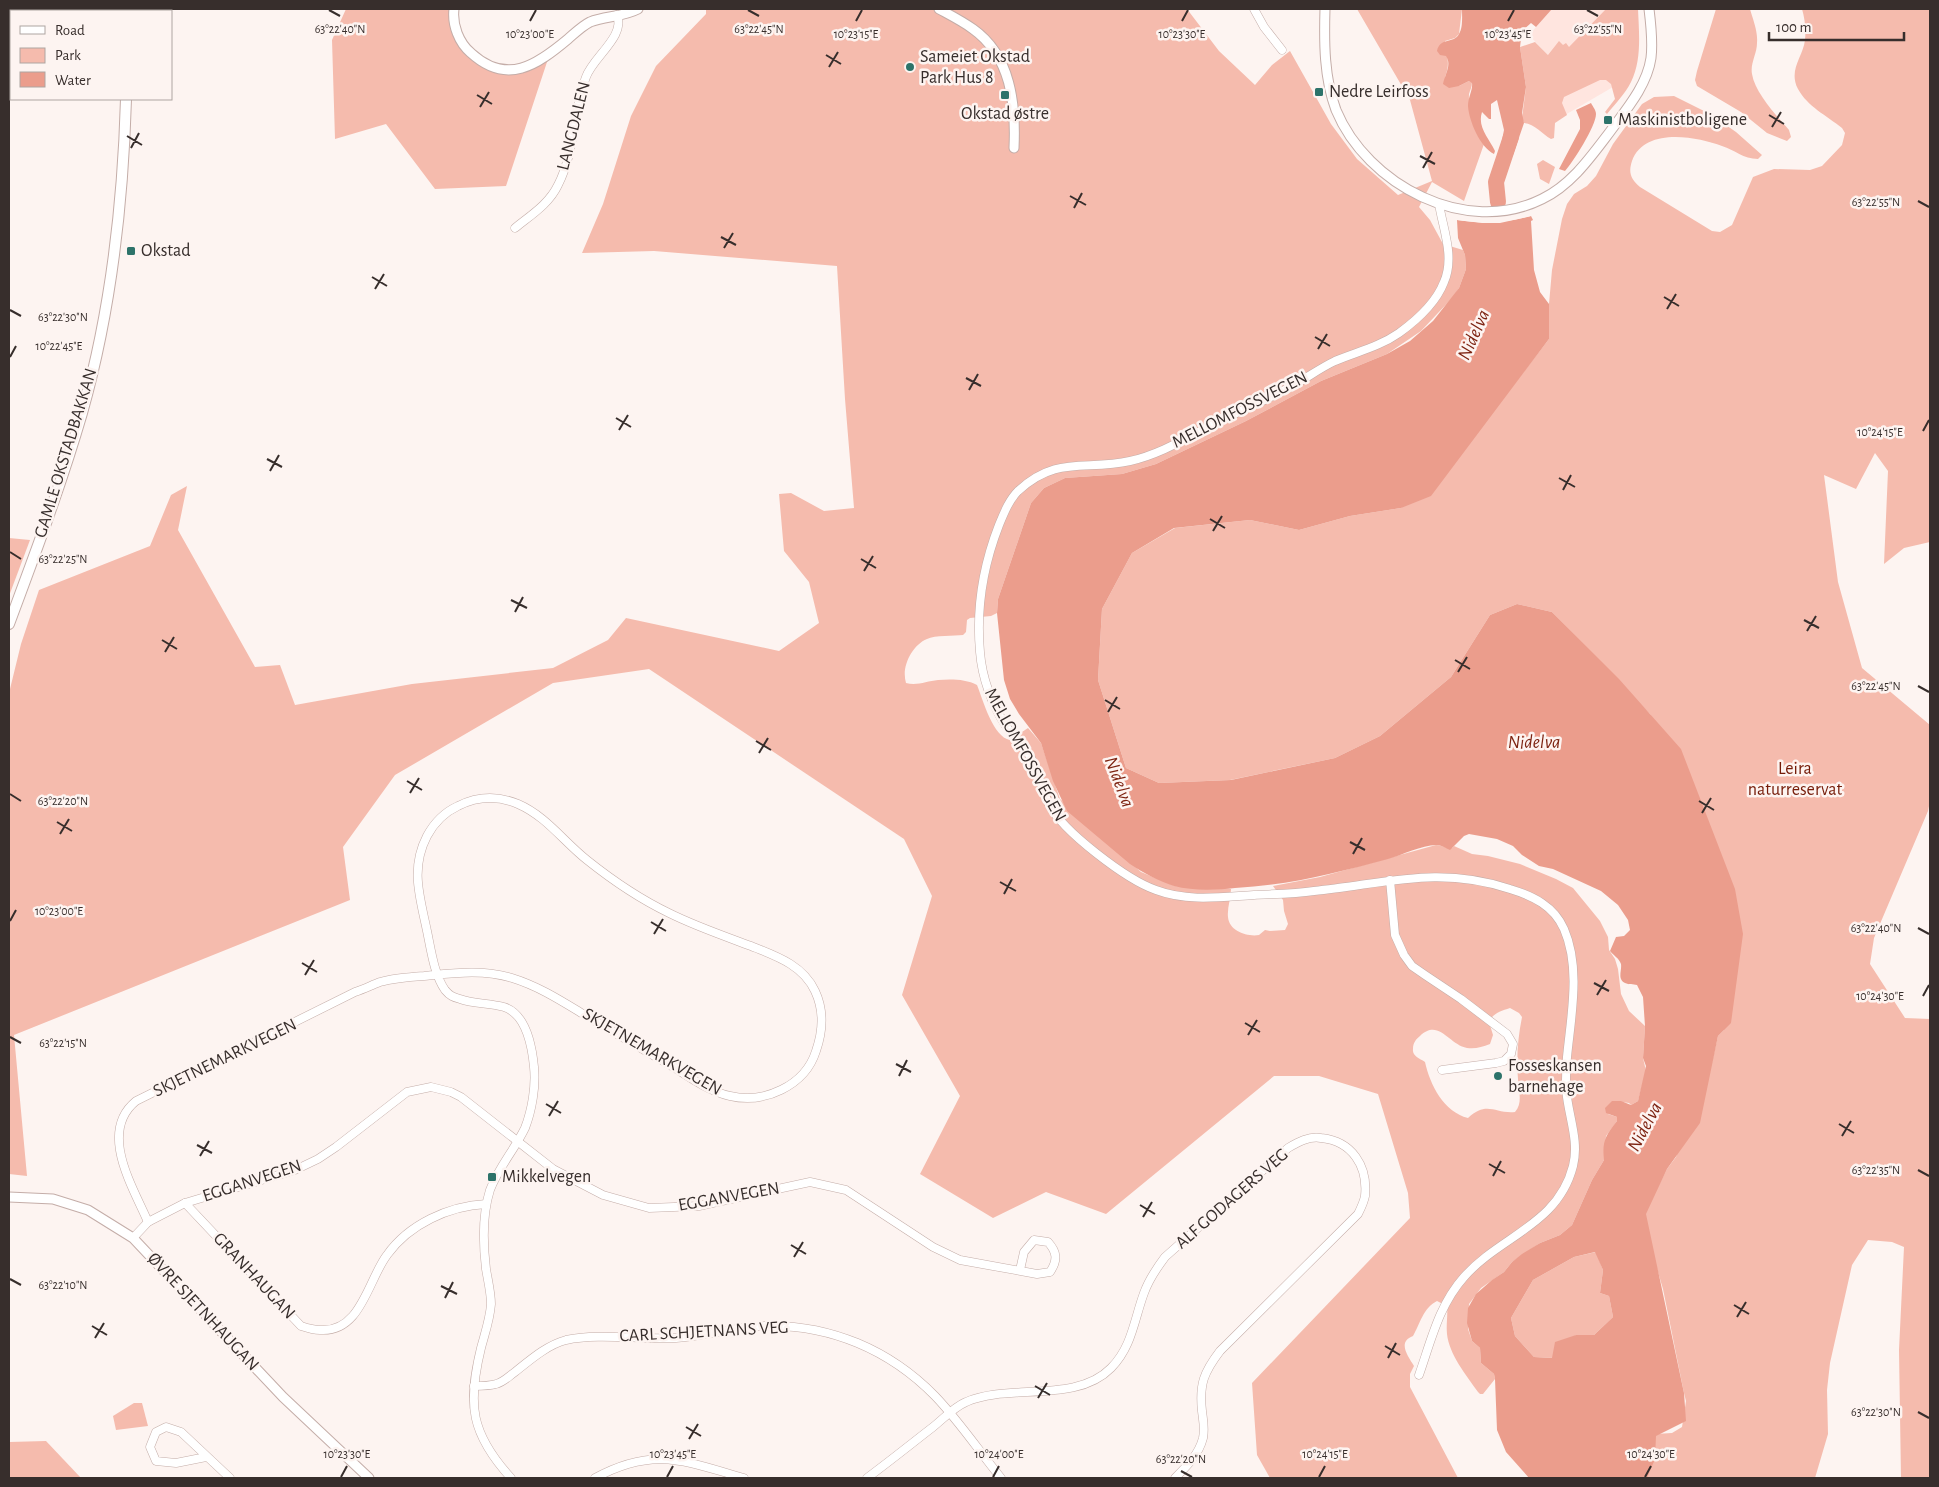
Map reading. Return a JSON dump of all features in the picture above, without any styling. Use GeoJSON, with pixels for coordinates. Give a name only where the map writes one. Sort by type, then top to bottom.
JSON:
{"type":"FeatureCollection","features":[{"type":"Feature","properties":{"kind":"main road","name":"GAMLE OKSTADBAKKAN"},"geometry":{"type":"LineString","coordinates":[[9,624],[54,505],[82,411],[101,330],[120,210],[126,100]]}},
{"type":"Feature","properties":{"kind":"street"},"geometry":{"type":"LineString","coordinates":[[454,9],[453,16],[458,35],[466,49],[480,62],[502,70],[533,65],[546,57],[588,23],[638,9]]}},
{"type":"Feature","properties":{"kind":"street"},"geometry":{"type":"LineString","coordinates":[[939,9],[973,29],[985,40],[1004,67],[1014,111],[1014,148]]}},
{"type":"Feature","properties":{"kind":"street"},"geometry":{"type":"LineString","coordinates":[[1254,9],[1264,27],[1282,50]]}},
{"type":"Feature","properties":{"kind":"street"},"geometry":{"type":"LineString","coordinates":[[1325,9],[1324,37],[1328,76],[1336,109],[1343,123],[1368,159],[1383,172],[1421,196],[1439,204],[1460,210],[1496,212],[1533,204],[1553,193],[1575,176],[1590,158],[1638,92],[1646,76],[1651,59],[1649,9]]}},
{"type":"Feature","properties":{"kind":"street","name":"LANGDALEN"},"geometry":{"type":"LineString","coordinates":[[515,228],[550,198],[558,186],[564,170],[578,102],[586,76],[594,62],[617,34],[619,26],[617,15]]}},
{"type":"Feature","properties":{"kind":"street","name":"MELLOMFOSSVEGEN"},"geometry":{"type":"LineString","coordinates":[[1419,1376],[1439,1317],[1456,1287],[1473,1267],[1490,1253],[1521,1234],[1541,1218],[1557,1199],[1570,1175],[1574,1162],[1575,1143],[1567,1099],[1566,1070],[1573,978],[1569,947],[1560,922],[1553,912],[1533,897],[1501,885],[1466,878],[1428,876],[1314,892],[1193,899],[1155,890],[1128,876],[1062,825],[1049,805],[1031,758],[1006,725],[992,702],[984,678],[980,654],[980,613],[982,583],[990,549],[1002,517],[1013,496],[1038,475],[1062,466],[1126,462],[1153,454],[1290,388],[1332,362],[1389,339],[1413,322],[1436,297],[1448,272],[1449,251],[1439,204]]}},
{"type":"Feature","properties":{"kind":"street","name":"SKJETNEMARKVEGEN"},"geometry":{"type":"LineString","coordinates":[[148,1222],[124,1169],[119,1140],[120,1125],[128,1108],[136,1101],[355,992],[378,983],[397,978],[438,974],[468,971],[510,977],[540,988],[690,1077],[720,1093],[734,1098],[766,1097],[789,1086],[803,1074],[813,1061],[821,1032],[819,1003],[806,976],[773,954],[669,913],[634,893],[584,858],[537,814],[503,798],[484,798],[457,806],[431,828],[421,848],[417,869],[418,882],[430,948],[438,974]]}},
{"type":"Feature","properties":{"kind":"street"},"geometry":{"type":"LineString","coordinates":[[1390,880],[1394,935],[1404,956],[1412,966],[1462,999],[1511,1038],[1511,1054],[1504,1060],[1496,1063],[1442,1070]]}},
{"type":"Feature","properties":{"kind":"street"},"geometry":{"type":"LineString","coordinates":[[438,974],[446,990],[453,997],[513,1011],[520,1018],[530,1043],[534,1066],[534,1088],[525,1127],[494,1180],[486,1204],[484,1244],[491,1309],[476,1366],[474,1386],[474,1407],[482,1439],[493,1458],[511,1478]]}},
{"type":"Feature","properties":{"kind":"street","name":"EGGANVEGEN"},"geometry":{"type":"LineString","coordinates":[[133,1238],[148,1222],[186,1203],[295,1170],[318,1159],[406,1092],[431,1087],[451,1092],[460,1097],[553,1169],[603,1195],[649,1208],[699,1206],[810,1182],[846,1190],[933,1247],[960,1260],[1037,1274],[1050,1272],[1056,1263],[1056,1250],[1048,1242],[1034,1240],[1024,1252],[1020,1270]]}},
{"type":"Feature","properties":{"kind":"street","name":"ALF GODAGERS VEG"},"geometry":{"type":"LineString","coordinates":[[868,1478],[965,1402],[986,1395],[1056,1391],[1083,1384],[1102,1376],[1122,1354],[1130,1341],[1144,1292],[1153,1272],[1165,1258],[1288,1148],[1302,1140],[1320,1137],[1335,1141],[1351,1150],[1362,1164],[1365,1179],[1365,1198],[1358,1214],[1220,1351],[1207,1368],[1201,1384],[1200,1395],[1204,1427],[1203,1438],[1190,1464],[1175,1478]]}},
{"type":"Feature","properties":{"kind":"street","name":"ØVRE SJETNHAUGAN"},"geometry":{"type":"LineString","coordinates":[[9,1198],[53,1199],[80,1208],[111,1223],[133,1238],[283,1397],[369,1478]]}},
{"type":"Feature","properties":{"kind":"street","name":"GRANHAUGAN"},"geometry":{"type":"LineString","coordinates":[[186,1203],[301,1326],[322,1330],[343,1326],[357,1313],[387,1255],[413,1228],[459,1208],[486,1204]]}},
{"type":"Feature","properties":{"kind":"street","name":"CARL SCHJETNANS VEG"},"geometry":{"type":"LineString","coordinates":[[474,1386],[494,1385],[502,1382],[536,1356],[565,1341],[582,1338],[677,1338],[764,1326],[797,1327],[834,1334],[875,1351],[897,1363],[920,1381],[950,1414],[1001,1478]]}},
{"type":"Feature","properties":{"kind":"street"},"geometry":{"type":"LineString","coordinates":[[206,1457],[176,1463],[156,1461],[150,1447],[156,1432],[166,1427],[181,1432],[230,1478]]}},
{"type":"Feature","properties":{"kind":"street"},"geometry":{"type":"LineString","coordinates":[[595,1478],[631,1462],[654,1459],[691,1463],[744,1478]]}},
{"type":"Feature","properties":{"kind":"shaded area"},"geometry":{"type":"Polygon","coordinates":[[[1552,9],[1625,9],[1617,81],[1613,87],[1565,115],[1548,55],[1529,35],[1552,9]]]}},
{"type":"Feature","properties":{"kind":"green space"},"geometry":{"type":"Polygon","coordinates":[[[346,9],[451,9],[459,43],[479,62],[505,68],[548,59],[506,186],[435,189],[386,124],[335,139],[332,40],[346,9]]]}},
{"type":"Feature","properties":{"kind":"green space"},"geometry":{"type":"Polygon","coordinates":[[[706,9],[1187,9],[1219,51],[1255,85],[1272,65],[1290,51],[1331,124],[1357,159],[1398,195],[1432,181],[1410,100],[1357,9],[1462,9],[1459,34],[1455,38],[1445,41],[1448,63],[1445,77],[1459,86],[1469,81],[1472,82],[1469,94],[1471,114],[1484,144],[1464,201],[1432,182],[1419,207],[1430,220],[1443,244],[1463,250],[1465,255],[1466,269],[1454,296],[1421,331],[1387,354],[1321,381],[1246,421],[1156,464],[1122,474],[1065,478],[1044,488],[1031,503],[998,599],[997,613],[991,616],[970,618],[967,620],[966,632],[963,635],[935,637],[922,642],[912,651],[905,670],[906,683],[910,684],[953,680],[977,685],[989,717],[1004,737],[1010,740],[1028,728],[1041,743],[1060,799],[1141,872],[1175,886],[1231,889],[1229,922],[1235,929],[1244,934],[1259,935],[1265,930],[1285,930],[1288,924],[1283,900],[1273,886],[1320,877],[1436,845],[1452,848],[1454,846],[1472,854],[1520,864],[1556,879],[1573,888],[1600,921],[1608,937],[1609,950],[1615,959],[1618,969],[1621,994],[1629,1011],[1645,1026],[1643,1058],[1646,1071],[1638,1101],[1631,1105],[1616,1101],[1608,1114],[1617,1117],[1617,1121],[1606,1136],[1604,1160],[1592,1180],[1572,1225],[1560,1235],[1540,1243],[1512,1262],[1504,1272],[1481,1288],[1469,1304],[1468,1329],[1472,1341],[1480,1348],[1481,1363],[1494,1374],[1495,1379],[1483,1394],[1478,1392],[1468,1379],[1448,1342],[1447,1306],[1437,1301],[1432,1304],[1425,1312],[1413,1336],[1408,1339],[1405,1345],[1405,1350],[1414,1366],[1410,1374],[1410,1387],[1458,1478],[1270,1478],[1257,1455],[1252,1383],[1410,1218],[1408,1193],[1378,1094],[1319,1076],[1274,1076],[1106,1214],[1046,1192],[993,1218],[920,1174],[960,1096],[902,995],[932,896],[904,839],[649,669],[553,683],[395,775],[343,847],[350,900],[14,1035],[27,1176],[9,1174],[10,689],[21,644],[39,590],[150,546],[171,495],[187,486],[178,530],[255,667],[280,665],[295,705],[412,684],[553,668],[608,640],[626,618],[779,651],[819,623],[809,582],[784,551],[779,494],[791,493],[824,511],[854,508],[837,266],[654,251],[582,253],[603,204],[631,116],[656,66],[706,14],[706,9]],[[1510,1008],[1493,1016],[1489,1022],[1493,1035],[1490,1044],[1482,1047],[1467,1048],[1461,1046],[1444,1034],[1433,1030],[1427,1031],[1415,1041],[1413,1051],[1416,1057],[1425,1062],[1434,1088],[1445,1104],[1459,1115],[1468,1118],[1486,1109],[1515,1112],[1517,1109],[1520,1098],[1518,1053],[1522,1017],[1510,1008]]]}},
{"type":"Feature","properties":{"kind":"green space"},"geometry":{"type":"Polygon","coordinates":[[[1606,9],[1638,9],[1638,56],[1631,82],[1607,114],[1605,112],[1615,99],[1611,84],[1606,80],[1600,80],[1564,97],[1562,103],[1567,115],[1555,123],[1554,138],[1551,139],[1535,127],[1524,123],[1522,118],[1526,87],[1520,47],[1535,42],[1548,55],[1559,41],[1563,45],[1566,43],[1569,47],[1606,9]]]}},
{"type":"Feature","properties":{"kind":"green space"},"geometry":{"type":"Polygon","coordinates":[[[1716,9],[1750,9],[1757,39],[1752,74],[1757,89],[1789,130],[1791,137],[1787,141],[1767,133],[1741,112],[1697,86],[1695,80],[1697,71],[1716,9]]]}},
{"type":"Feature","properties":{"kind":"green space","name":"Leira naturreservat"},"geometry":{"type":"Polygon","coordinates":[[[1802,9],[1930,9],[1930,542],[1904,548],[1884,564],[1888,471],[1875,453],[1856,489],[1824,475],[1838,582],[1862,668],[1930,725],[1930,801],[1928,811],[1874,938],[1870,964],[1905,1018],[1930,1019],[1930,1478],[1901,1478],[1899,1350],[1904,1247],[1892,1242],[1868,1240],[1852,1265],[1830,1363],[1827,1390],[1828,1434],[1815,1478],[1639,1478],[1655,1434],[1672,1433],[1682,1427],[1686,1401],[1663,1289],[1642,1218],[1667,1169],[1676,1157],[1712,1062],[1718,1036],[1724,1030],[1663,738],[1650,714],[1552,612],[1517,604],[1490,615],[1451,677],[1380,736],[1335,758],[1230,780],[1159,783],[1126,768],[1098,680],[1102,609],[1132,553],[1175,528],[1250,520],[1299,530],[1350,516],[1401,508],[1505,396],[1549,339],[1549,304],[1552,270],[1562,219],[1567,204],[1574,194],[1587,186],[1596,176],[1613,144],[1642,104],[1654,97],[1674,96],[1710,114],[1736,132],[1762,155],[1758,159],[1748,158],[1711,142],[1685,137],[1659,139],[1647,143],[1638,150],[1630,169],[1632,178],[1637,184],[1712,231],[1720,232],[1732,225],[1753,177],[1774,169],[1810,170],[1822,166],[1842,145],[1845,133],[1842,128],[1807,101],[1795,82],[1795,70],[1805,40],[1805,24],[1802,9]]]}},
{"type":"Feature","properties":{"kind":"green space"},"geometry":{"type":"Polygon","coordinates":[[[1543,160],[1555,167],[1549,184],[1540,179],[1537,164],[1543,160]]]}},
{"type":"Feature","properties":{"kind":"green space"},"geometry":{"type":"Polygon","coordinates":[[[9,538],[30,540],[9,596],[9,538]]]}},
{"type":"Feature","properties":{"kind":"green space"},"geometry":{"type":"Polygon","coordinates":[[[1596,1252],[1603,1270],[1600,1293],[1609,1296],[1613,1317],[1594,1335],[1576,1335],[1553,1358],[1534,1357],[1515,1336],[1511,1318],[1533,1280],[1574,1257],[1596,1252]]]}},
{"type":"Feature","properties":{"kind":"green space"},"geometry":{"type":"Polygon","coordinates":[[[134,1403],[142,1403],[148,1426],[116,1430],[113,1416],[134,1403]]]}},
{"type":"Feature","properties":{"kind":"green space"},"geometry":{"type":"Polygon","coordinates":[[[46,1441],[81,1478],[9,1478],[9,1442],[46,1441]]]}},
{"type":"Feature","properties":{"kind":"water"},"geometry":{"type":"Polygon","coordinates":[[[1462,9],[1552,9],[1536,27],[1531,23],[1522,31],[1520,47],[1526,87],[1522,113],[1524,123],[1513,155],[1505,158],[1501,145],[1504,130],[1497,100],[1491,104],[1491,119],[1482,112],[1481,117],[1482,128],[1495,151],[1494,154],[1480,140],[1471,119],[1468,106],[1472,83],[1469,81],[1449,88],[1443,84],[1448,59],[1437,51],[1441,44],[1454,39],[1459,34],[1462,25],[1462,9]]]}},
{"type":"Feature","properties":{"kind":"water"},"geometry":{"type":"Polygon","coordinates":[[[1591,103],[1596,114],[1588,135],[1565,171],[1559,169],[1580,129],[1580,120],[1576,110],[1591,103]]]}},
{"type":"Feature","properties":{"kind":"water","name":"Nidelva"},"geometry":{"type":"Polygon","coordinates":[[[1531,216],[1533,220],[1531,221],[1534,270],[1540,292],[1549,304],[1549,339],[1431,496],[1401,508],[1350,516],[1299,530],[1250,520],[1174,528],[1132,553],[1102,609],[1098,680],[1126,768],[1159,783],[1231,780],[1335,758],[1380,736],[1451,677],[1490,615],[1517,604],[1552,612],[1619,679],[1681,749],[1735,889],[1743,934],[1731,1023],[1718,1036],[1700,1123],[1667,1169],[1646,1214],[1684,1393],[1686,1421],[1656,1436],[1655,1459],[1647,1478],[1529,1478],[1506,1452],[1497,1430],[1494,1374],[1481,1363],[1480,1348],[1472,1341],[1467,1323],[1468,1308],[1476,1294],[1504,1272],[1522,1254],[1540,1243],[1560,1235],[1572,1225],[1592,1180],[1604,1160],[1605,1139],[1617,1121],[1617,1117],[1606,1113],[1605,1108],[1612,1101],[1621,1101],[1631,1105],[1638,1101],[1646,1066],[1643,1058],[1645,1026],[1643,997],[1637,985],[1626,984],[1621,979],[1621,964],[1610,951],[1616,937],[1624,936],[1630,930],[1628,920],[1618,905],[1601,891],[1553,869],[1539,866],[1522,855],[1513,846],[1497,839],[1469,834],[1464,836],[1450,850],[1430,845],[1350,869],[1313,878],[1275,884],[1197,889],[1181,888],[1157,879],[1130,864],[1067,811],[1053,781],[1041,743],[1010,699],[1004,680],[997,613],[998,599],[1031,503],[1044,488],[1065,478],[1122,474],[1156,464],[1246,421],[1321,381],[1387,354],[1410,341],[1433,321],[1459,288],[1466,269],[1465,255],[1458,238],[1457,220],[1494,222],[1531,216]],[[1595,1252],[1574,1257],[1533,1280],[1511,1318],[1515,1336],[1534,1357],[1552,1358],[1555,1342],[1576,1335],[1594,1335],[1613,1317],[1609,1296],[1600,1293],[1603,1270],[1595,1252]]]}},
{"type":"Feature","properties":{"kind":"pier"},"geometry":{"type":"Polygon","coordinates":[[[1532,214],[1531,216],[1500,223],[1457,220],[1458,218],[1482,221],[1499,220],[1532,214]]]}},
{"type":"Feature","properties":{"kind":"waterway","name":"Nidelva"},"geometry":{"type":"LineString","coordinates":[[1498,202],[1496,182],[1511,137]]}},
{"type":"Feature","properties":{"kind":"place","name":"Sameiet Okstad Park Hus 8"},"geometry":{"type":"Point","coordinates":[910,67]}},
{"type":"Feature","properties":{"kind":"place","name":"Nedre Leirfoss"},"geometry":{"type":"Point","coordinates":[1319,92]}},
{"type":"Feature","properties":{"kind":"place","name":"Okstad østre"},"geometry":{"type":"Point","coordinates":[1005,95]}},
{"type":"Feature","properties":{"kind":"place","name":"Maskinistboligene"},"geometry":{"type":"Point","coordinates":[1608,120]}},
{"type":"Feature","properties":{"kind":"place","name":"Okstad"},"geometry":{"type":"Point","coordinates":[131,251]}},
{"type":"Feature","properties":{"kind":"place","name":"Fosseskansen barnehage"},"geometry":{"type":"Point","coordinates":[1498,1076]}},
{"type":"Feature","properties":{"kind":"place","name":"Mikkelvegen"},"geometry":{"type":"Point","coordinates":[492,1177]}}]}
